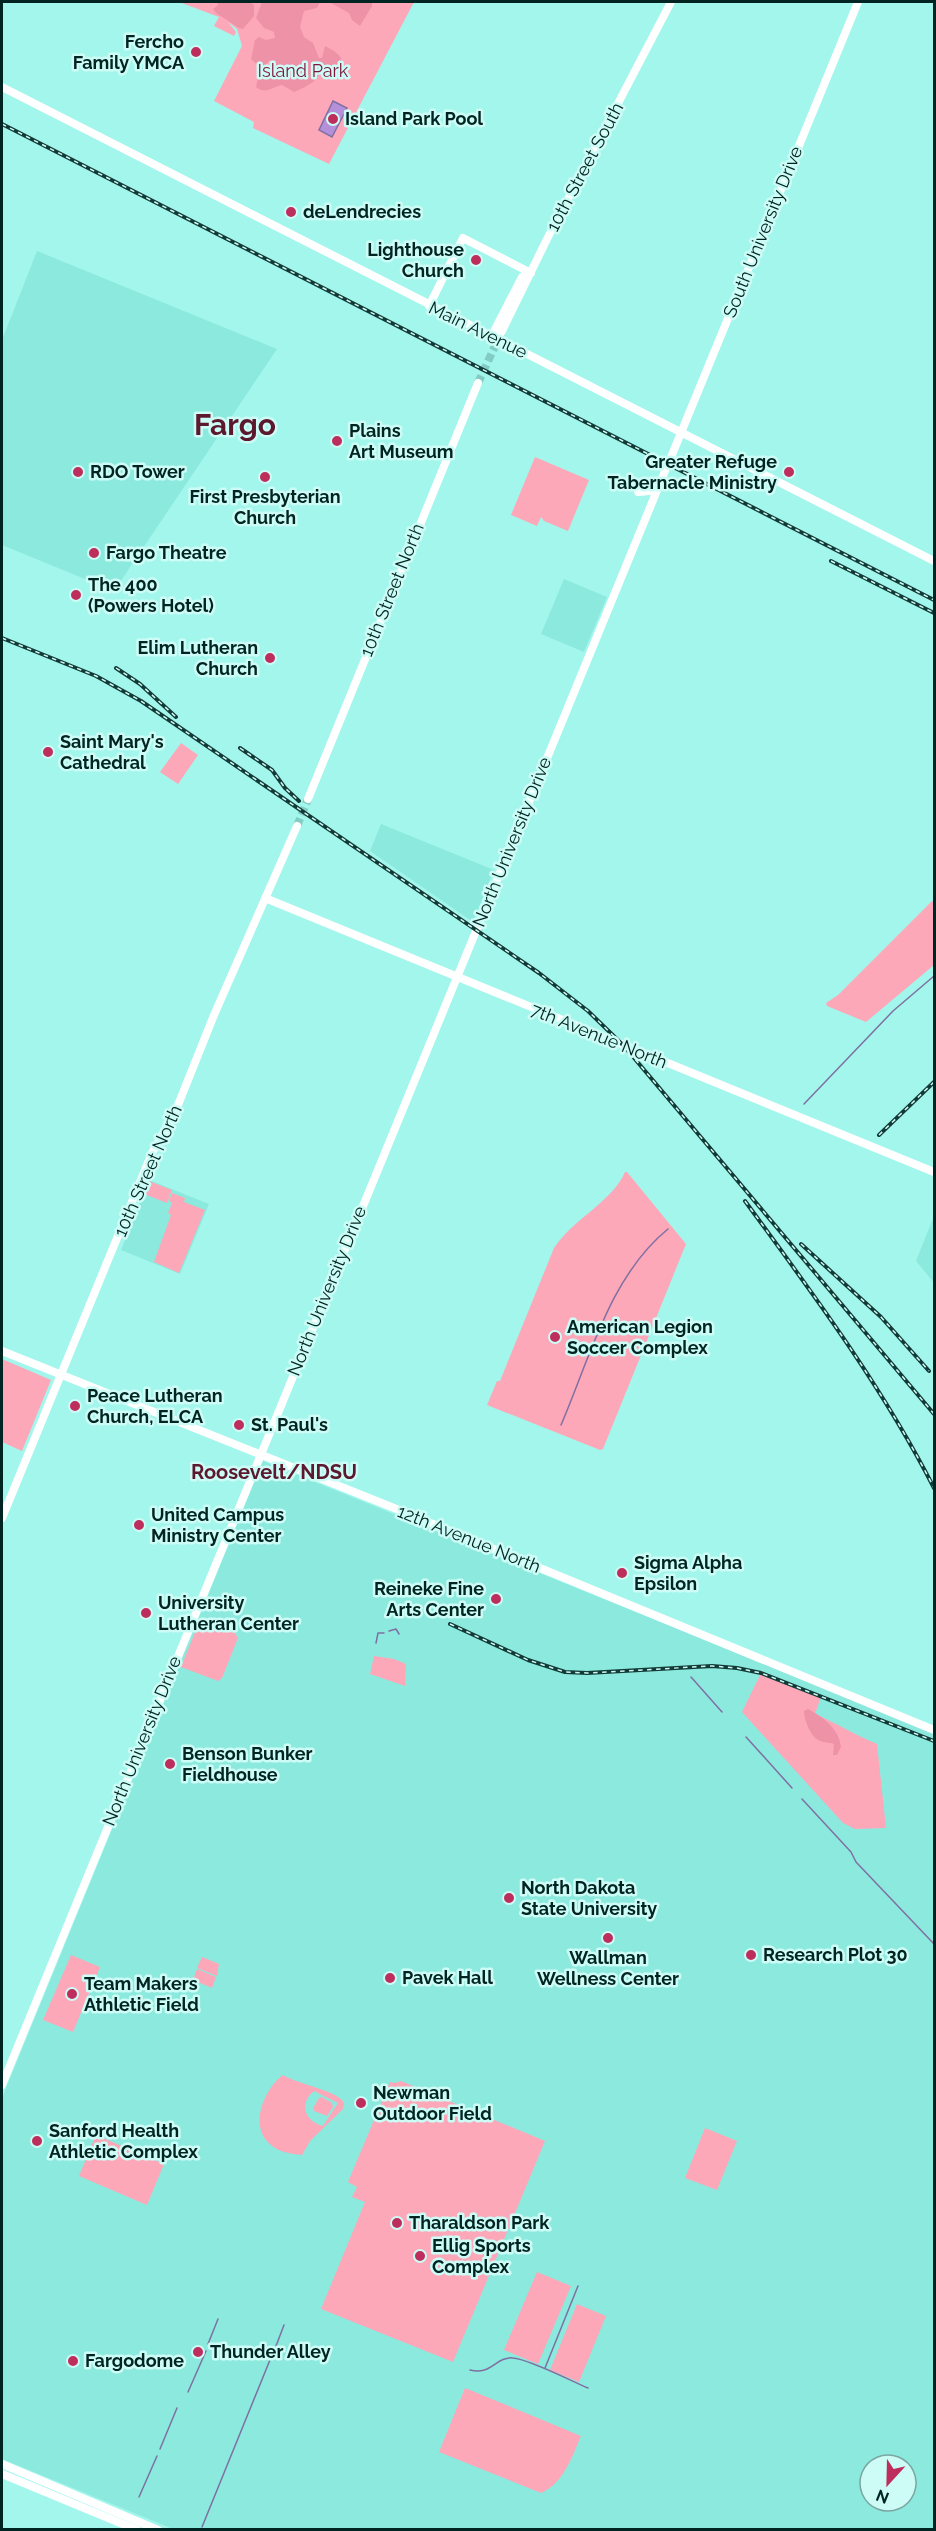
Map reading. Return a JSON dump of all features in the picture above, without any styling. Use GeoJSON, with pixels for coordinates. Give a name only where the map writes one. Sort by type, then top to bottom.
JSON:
{"type":"FeatureCollection","features":[{"type":"Feature","properties":{"kind":"main road","name":"10th Street South"},"geometry":{"type":"LineString","coordinates":[[501,333],[671,2]]}},
{"type":"Feature","properties":{"kind":"main road","name":"South University Drive"},"geometry":{"type":"LineString","coordinates":[[667,461],[858,2]]}},
{"type":"Feature","properties":{"kind":"main road","name":"Main Avenue"},"geometry":{"type":"LineString","coordinates":[[2,82],[22,97]]}},
{"type":"Feature","properties":{"kind":"main road","name":"Main Avenue"},"geometry":{"type":"LineString","coordinates":[[2,87],[934,561]]}},
{"type":"Feature","properties":{"kind":"main road"},"geometry":{"type":"LineString","coordinates":[[429,306],[463,238],[531,273]]}},
{"type":"Feature","properties":{"kind":"main road"},"geometry":{"type":"LineString","coordinates":[[491,337],[522,277],[531,273]]}},
{"type":"Feature","properties":{"kind":"main road","name":"10th Street North"},"geometry":{"type":"LineString","coordinates":[[308,799],[478,383]]}},
{"type":"Feature","properties":{"kind":"main road","name":"North University Drive"},"geometry":{"type":"LineString","coordinates":[[2,2085],[654,498],[663,470],[652,489],[639,492]]}},
{"type":"Feature","properties":{"kind":"main road","name":"10th Street North"},"geometry":{"type":"LineString","coordinates":[[2,1518],[152,1153],[176,1110],[297,826]]}},
{"type":"Feature","properties":{"kind":"main road","name":"7th Avenue North"},"geometry":{"type":"LineString","coordinates":[[265,898],[934,1172]]}},
{"type":"Feature","properties":{"kind":"main road","name":"12th Avenue North"},"geometry":{"type":"LineString","coordinates":[[2,1351],[934,1730]]}},
{"type":"Feature","properties":{"kind":"main road"},"geometry":{"type":"LineString","coordinates":[[2,2466],[158,2529]]}},
{"type":"Feature","properties":{"kind":"main road"},"geometry":{"type":"LineString","coordinates":[[2,2474],[137,2529]]}},
{"type":"Feature","properties":{"kind":"shaded area","name":"Island Park Pool"},"geometry":{"type":"Polygon","coordinates":[[[333,101],[347,108],[332,137],[319,130],[333,101]]]}},
{"type":"Feature","properties":{"kind":"shaded area"},"geometry":{"type":"Polygon","coordinates":[[[37,251],[277,349],[114,591],[2,545],[2,340],[37,251]]]}},
{"type":"Feature","properties":{"kind":"shaded area"},"geometry":{"type":"Polygon","coordinates":[[[564,579],[607,597],[584,652],[541,634],[564,579]]]}},
{"type":"Feature","properties":{"kind":"shaded area"},"geometry":{"type":"Polygon","coordinates":[[[381,824],[494,870],[473,922],[370,851],[381,824]]]}},
{"type":"Feature","properties":{"kind":"shaded area"},"geometry":{"type":"Polygon","coordinates":[[[149,1180],[209,1204],[180,1274],[121,1250],[149,1180]]]}},
{"type":"Feature","properties":{"kind":"shaded area"},"geometry":{"type":"Polygon","coordinates":[[[934,1216],[934,1283],[916,1261],[934,1216]]]}},
{"type":"Feature","properties":{"kind":"shaded area","name":"North Dakota State University"},"geometry":{"type":"Polygon","coordinates":[[[263,1461],[934,1733],[934,2529],[173,2529],[2,2459],[2,2098],[263,1461]]]}},
{"type":"Feature","properties":{"kind":"green space","name":"Island Park"},"geometry":{"type":"Polygon","coordinates":[[[179,2],[414,2],[329,164],[253,128],[254,122],[214,101],[242,46],[237,29],[228,22],[236,32],[234,36],[214,26],[219,17],[179,2]]]}},
{"type":"Feature","properties":{"kind":"green space"},"geometry":{"type":"Polygon","coordinates":[[[217,2],[250,2],[254,5],[254,16],[243,29],[239,28],[216,13],[213,9],[218,5],[217,2]]]}},
{"type":"Feature","properties":{"kind":"green space"},"geometry":{"type":"Polygon","coordinates":[[[262,2],[320,2],[317,8],[304,11],[300,27],[304,37],[313,43],[319,58],[322,58],[325,46],[339,55],[342,64],[337,67],[323,66],[315,80],[294,92],[282,85],[266,90],[256,87],[258,77],[271,78],[274,68],[270,60],[262,69],[251,59],[255,40],[259,37],[266,40],[275,38],[274,32],[264,28],[256,18],[262,2]]]}},
{"type":"Feature","properties":{"kind":"green space"},"geometry":{"type":"Polygon","coordinates":[[[329,2],[372,2],[372,6],[360,26],[352,20],[349,13],[329,2]]]}},
{"type":"Feature","properties":{"kind":"green space"},"geometry":{"type":"Polygon","coordinates":[[[535,457],[589,480],[568,531],[544,521],[541,517],[537,526],[511,515],[535,457]]]}},
{"type":"Feature","properties":{"kind":"green space"},"geometry":{"type":"Polygon","coordinates":[[[181,743],[198,755],[178,784],[160,772],[181,743]]]}},
{"type":"Feature","properties":{"kind":"green space"},"geometry":{"type":"Polygon","coordinates":[[[932,901],[934,902],[934,965],[866,1022],[827,1006],[826,1003],[838,995],[932,901]]]}},
{"type":"Feature","properties":{"kind":"green space"},"geometry":{"type":"Polygon","coordinates":[[[625,1172],[686,1244],[603,1449],[600,1450],[487,1405],[497,1381],[500,1381],[554,1248],[571,1228],[602,1202],[619,1183],[625,1172]]]}},
{"type":"Feature","properties":{"kind":"green space"},"geometry":{"type":"Polygon","coordinates":[[[149,1181],[172,1190],[167,1203],[144,1194],[149,1181]]]}},
{"type":"Feature","properties":{"kind":"green space"},"geometry":{"type":"Polygon","coordinates":[[[172,1193],[185,1198],[184,1202],[205,1210],[179,1273],[154,1262],[171,1215],[168,1213],[172,1203],[169,1201],[172,1193]]]}},
{"type":"Feature","properties":{"kind":"green space"},"geometry":{"type":"Polygon","coordinates":[[[2,1359],[51,1380],[22,1451],[2,1442],[2,1359]]]}},
{"type":"Feature","properties":{"kind":"green space"},"geometry":{"type":"Polygon","coordinates":[[[206,1622],[235,1633],[238,1638],[222,1678],[218,1681],[181,1667],[198,1625],[206,1622]]]}},
{"type":"Feature","properties":{"kind":"green space"},"geometry":{"type":"Polygon","coordinates":[[[374,1656],[394,1659],[406,1664],[405,1686],[370,1674],[374,1656]]]}},
{"type":"Feature","properties":{"kind":"green space"},"geometry":{"type":"Polygon","coordinates":[[[761,1673],[821,1697],[815,1714],[877,1744],[886,1828],[855,1829],[843,1823],[742,1712],[761,1673]]]}},
{"type":"Feature","properties":{"kind":"green space"},"geometry":{"type":"Polygon","coordinates":[[[808,1709],[834,1729],[841,1747],[837,1755],[833,1755],[834,1744],[818,1740],[810,1731],[804,1715],[804,1711],[808,1709]]]}},
{"type":"Feature","properties":{"kind":"green space","name":"Team Makers Athletic Field"},"geometry":{"type":"Polygon","coordinates":[[[71,1955],[100,1967],[73,2032],[43,2020],[71,1955]]]}},
{"type":"Feature","properties":{"kind":"green space"},"geometry":{"type":"Polygon","coordinates":[[[202,1957],[219,1964],[217,1976],[197,1968],[202,1957]]]}},
{"type":"Feature","properties":{"kind":"green space"},"geometry":{"type":"Polygon","coordinates":[[[197,1969],[216,1977],[212,1988],[193,1980],[197,1969]]]}},
{"type":"Feature","properties":{"kind":"green space"},"geometry":{"type":"Polygon","coordinates":[[[283,2075],[326,2091],[344,2103],[343,2109],[310,2141],[302,2155],[274,2147],[264,2137],[260,2128],[261,2108],[276,2081],[283,2075]],[[314,2091],[306,2101],[306,2112],[312,2120],[323,2126],[338,2103],[314,2091]]]}},
{"type":"Feature","properties":{"kind":"green space","name":"Ellig Sports Complex"},"geometry":{"type":"Polygon","coordinates":[[[401,2081],[545,2141],[453,2362],[321,2309],[365,2202],[352,2197],[357,2187],[348,2182],[390,2082],[401,2081]]]}},
{"type":"Feature","properties":{"kind":"green space"},"geometry":{"type":"Polygon","coordinates":[[[322,2097],[332,2103],[333,2107],[327,2116],[314,2111],[313,2108],[322,2097]]]}},
{"type":"Feature","properties":{"kind":"green space"},"geometry":{"type":"Polygon","coordinates":[[[705,2128],[737,2141],[717,2190],[685,2178],[705,2128]]]}},
{"type":"Feature","properties":{"kind":"green space"},"geometry":{"type":"Polygon","coordinates":[[[96,2135],[164,2164],[147,2205],[79,2176],[96,2135]]]}},
{"type":"Feature","properties":{"kind":"green space"},"geometry":{"type":"Polygon","coordinates":[[[537,2272],[571,2286],[538,2364],[504,2350],[537,2272]]]}},
{"type":"Feature","properties":{"kind":"green space"},"geometry":{"type":"Polygon","coordinates":[[[577,2304],[606,2316],[579,2382],[550,2370],[577,2304]]]}},
{"type":"Feature","properties":{"kind":"green space"},"geometry":{"type":"Polygon","coordinates":[[[465,2388],[581,2436],[566,2469],[549,2489],[541,2493],[439,2452],[465,2388]]]}},
{"type":"Feature","properties":{"kind":"waterway"},"geometry":{"type":"LineString","coordinates":[[804,1104],[893,1011],[934,976]]}},
{"type":"Feature","properties":{"kind":"waterway"},"geometry":{"type":"LineString","coordinates":[[561,1425],[592,1346],[616,1294],[648,1248],[668,1229]]}},
{"type":"Feature","properties":{"kind":"waterway"},"geometry":{"type":"LineString","coordinates":[[389,1631],[396,1629],[399,1634]]}},
{"type":"Feature","properties":{"kind":"waterway"},"geometry":{"type":"LineString","coordinates":[[376,1643],[378,1633],[384,1633]]}},
{"type":"Feature","properties":{"kind":"waterway"},"geometry":{"type":"LineString","coordinates":[[691,1677],[722,1712]]}},
{"type":"Feature","properties":{"kind":"waterway"},"geometry":{"type":"LineString","coordinates":[[746,1737],[792,1788]]}},
{"type":"Feature","properties":{"kind":"waterway"},"geometry":{"type":"LineString","coordinates":[[802,1799],[851,1852],[856,1862],[934,1944]]}},
{"type":"Feature","properties":{"kind":"waterway"},"geometry":{"type":"LineString","coordinates":[[545,2368],[578,2286]]}},
{"type":"Feature","properties":{"kind":"waterway"},"geometry":{"type":"LineString","coordinates":[[208,2344],[218,2319]]}},
{"type":"Feature","properties":{"kind":"waterway"},"geometry":{"type":"LineString","coordinates":[[276,2346],[284,2325]]}},
{"type":"Feature","properties":{"kind":"waterway"},"geometry":{"type":"LineString","coordinates":[[188,2392],[206,2351]]}},
{"type":"Feature","properties":{"kind":"waterway"},"geometry":{"type":"LineString","coordinates":[[202,2527],[272,2355]]}},
{"type":"Feature","properties":{"kind":"waterway"},"geometry":{"type":"LineString","coordinates":[[470,2370],[483,2370],[507,2358],[520,2359],[588,2388]]}},
{"type":"Feature","properties":{"kind":"waterway"},"geometry":{"type":"LineString","coordinates":[[160,2449],[177,2408]]}},
{"type":"Feature","properties":{"kind":"waterway"},"geometry":{"type":"LineString","coordinates":[[139,2497],[157,2456]]}},
{"type":"Feature","properties":{"kind":"tunnel"},"geometry":{"type":"LineString","coordinates":[[478,383],[501,333]]}},
{"type":"Feature","properties":{"kind":"tunnel"},"geometry":{"type":"LineString","coordinates":[[661,469],[664,460]]}},
{"type":"Feature","properties":{"kind":"tunnel"},"geometry":{"type":"LineString","coordinates":[[297,826],[308,799]]}},
{"type":"Feature","properties":{"kind":"railway"},"geometry":{"type":"LineString","coordinates":[[2,124],[934,600]]}},
{"type":"Feature","properties":{"kind":"railway"},"geometry":{"type":"LineString","coordinates":[[831,561],[934,613]]}},
{"type":"Feature","properties":{"kind":"railway"},"geometry":{"type":"LineString","coordinates":[[2,638],[96,676],[141,701],[539,973],[588,1011],[624,1046],[934,1414]]}},
{"type":"Feature","properties":{"kind":"railway"},"geometry":{"type":"LineString","coordinates":[[116,668],[140,684],[176,717]]}},
{"type":"Feature","properties":{"kind":"railway"},"geometry":{"type":"LineString","coordinates":[[240,748],[272,770],[285,788],[299,801]]}},
{"type":"Feature","properties":{"kind":"railway"},"geometry":{"type":"LineString","coordinates":[[879,1135],[934,1082]]}},
{"type":"Feature","properties":{"kind":"railway"},"geometry":{"type":"LineString","coordinates":[[745,1201],[869,1377],[914,1450],[934,1488]]}},
{"type":"Feature","properties":{"kind":"railway"},"geometry":{"type":"LineString","coordinates":[[801,1244],[881,1317],[929,1371]]}},
{"type":"Feature","properties":{"kind":"railway"},"geometry":{"type":"LineString","coordinates":[[450,1624],[528,1660],[565,1672],[587,1673],[712,1666],[761,1673],[934,1741]]}},
{"type":"Feature","properties":{"kind":"place","name":"Fercho Family YMCA"},"geometry":{"type":"Point","coordinates":[196,52]}},
{"type":"Feature","properties":{"kind":"place","name":"Island Park Pool"},"geometry":{"type":"Point","coordinates":[333,119]}},
{"type":"Feature","properties":{"kind":"place","name":"deLendrecies"},"geometry":{"type":"Point","coordinates":[291,212]}},
{"type":"Feature","properties":{"kind":"place","name":"Lighthouse Church"},"geometry":{"type":"Point","coordinates":[476,260]}},
{"type":"Feature","properties":{"kind":"place","name":"Plains Art Museum"},"geometry":{"type":"Point","coordinates":[337,441]}},
{"type":"Feature","properties":{"kind":"place","name":"RDO Tower"},"geometry":{"type":"Point","coordinates":[78,472]}},
{"type":"Feature","properties":{"kind":"place","name":"Greater Refuge Tabernacle Ministry"},"geometry":{"type":"Point","coordinates":[789,472]}},
{"type":"Feature","properties":{"kind":"place","name":"First Presbyterian Church"},"geometry":{"type":"Point","coordinates":[265,477]}},
{"type":"Feature","properties":{"kind":"place","name":"Fargo Theatre"},"geometry":{"type":"Point","coordinates":[94,553]}},
{"type":"Feature","properties":{"kind":"place","name":"The 400 (Powers Hotel)"},"geometry":{"type":"Point","coordinates":[76,595]}},
{"type":"Feature","properties":{"kind":"place","name":"Elim Lutheran Church"},"geometry":{"type":"Point","coordinates":[270,658]}},
{"type":"Feature","properties":{"kind":"place","name":"Saint Mary's Cathedral"},"geometry":{"type":"Point","coordinates":[48,752]}},
{"type":"Feature","properties":{"kind":"place","name":"American Legion Soccer Complex"},"geometry":{"type":"Point","coordinates":[555,1337]}},
{"type":"Feature","properties":{"kind":"place","name":"Peace Lutheran Church, ELCA"},"geometry":{"type":"Point","coordinates":[75,1406]}},
{"type":"Feature","properties":{"kind":"place","name":"St. Paul's"},"geometry":{"type":"Point","coordinates":[239,1425]}},
{"type":"Feature","properties":{"kind":"place","name":"United Campus Ministry Center"},"geometry":{"type":"Point","coordinates":[139,1525]}},
{"type":"Feature","properties":{"kind":"place","name":"Sigma Alpha Epsilon"},"geometry":{"type":"Point","coordinates":[622,1573]}},
{"type":"Feature","properties":{"kind":"place","name":"Reineke Fine Arts Center"},"geometry":{"type":"Point","coordinates":[496,1599]}},
{"type":"Feature","properties":{"kind":"place","name":"University Lutheran Center"},"geometry":{"type":"Point","coordinates":[146,1613]}},
{"type":"Feature","properties":{"kind":"place","name":"Benson Bunker Fieldhouse"},"geometry":{"type":"Point","coordinates":[170,1764]}},
{"type":"Feature","properties":{"kind":"place","name":"North Dakota State University"},"geometry":{"type":"Point","coordinates":[509,1898]}},
{"type":"Feature","properties":{"kind":"place","name":"Wallman Wellness Center"},"geometry":{"type":"Point","coordinates":[608,1938]}},
{"type":"Feature","properties":{"kind":"place","name":"Research Plot 30"},"geometry":{"type":"Point","coordinates":[751,1955]}},
{"type":"Feature","properties":{"kind":"place","name":"Pavek Hall"},"geometry":{"type":"Point","coordinates":[390,1978]}},
{"type":"Feature","properties":{"kind":"place","name":"Team Makers Athletic Field"},"geometry":{"type":"Point","coordinates":[72,1994]}},
{"type":"Feature","properties":{"kind":"place","name":"Newman Outdoor Field"},"geometry":{"type":"Point","coordinates":[361,2103]}},
{"type":"Feature","properties":{"kind":"place","name":"Sanford Health Athletic Complex"},"geometry":{"type":"Point","coordinates":[37,2141]}},
{"type":"Feature","properties":{"kind":"place","name":"Tharaldson Park"},"geometry":{"type":"Point","coordinates":[397,2223]}},
{"type":"Feature","properties":{"kind":"place","name":"Ellig Sports Complex"},"geometry":{"type":"Point","coordinates":[420,2256]}},
{"type":"Feature","properties":{"kind":"place","name":"Thunder Alley"},"geometry":{"type":"Point","coordinates":[198,2352]}},
{"type":"Feature","properties":{"kind":"place","name":"Fargodome"},"geometry":{"type":"Point","coordinates":[73,2361]}},
{"type":"Feature","properties":{"kind":"district","name":"Fargo"},"geometry":{"type":"Point","coordinates":[235,425]}},
{"type":"Feature","properties":{"kind":"district","name":"Roosevelt/NDSU"},"geometry":{"type":"Point","coordinates":[274,1472]}}]}
